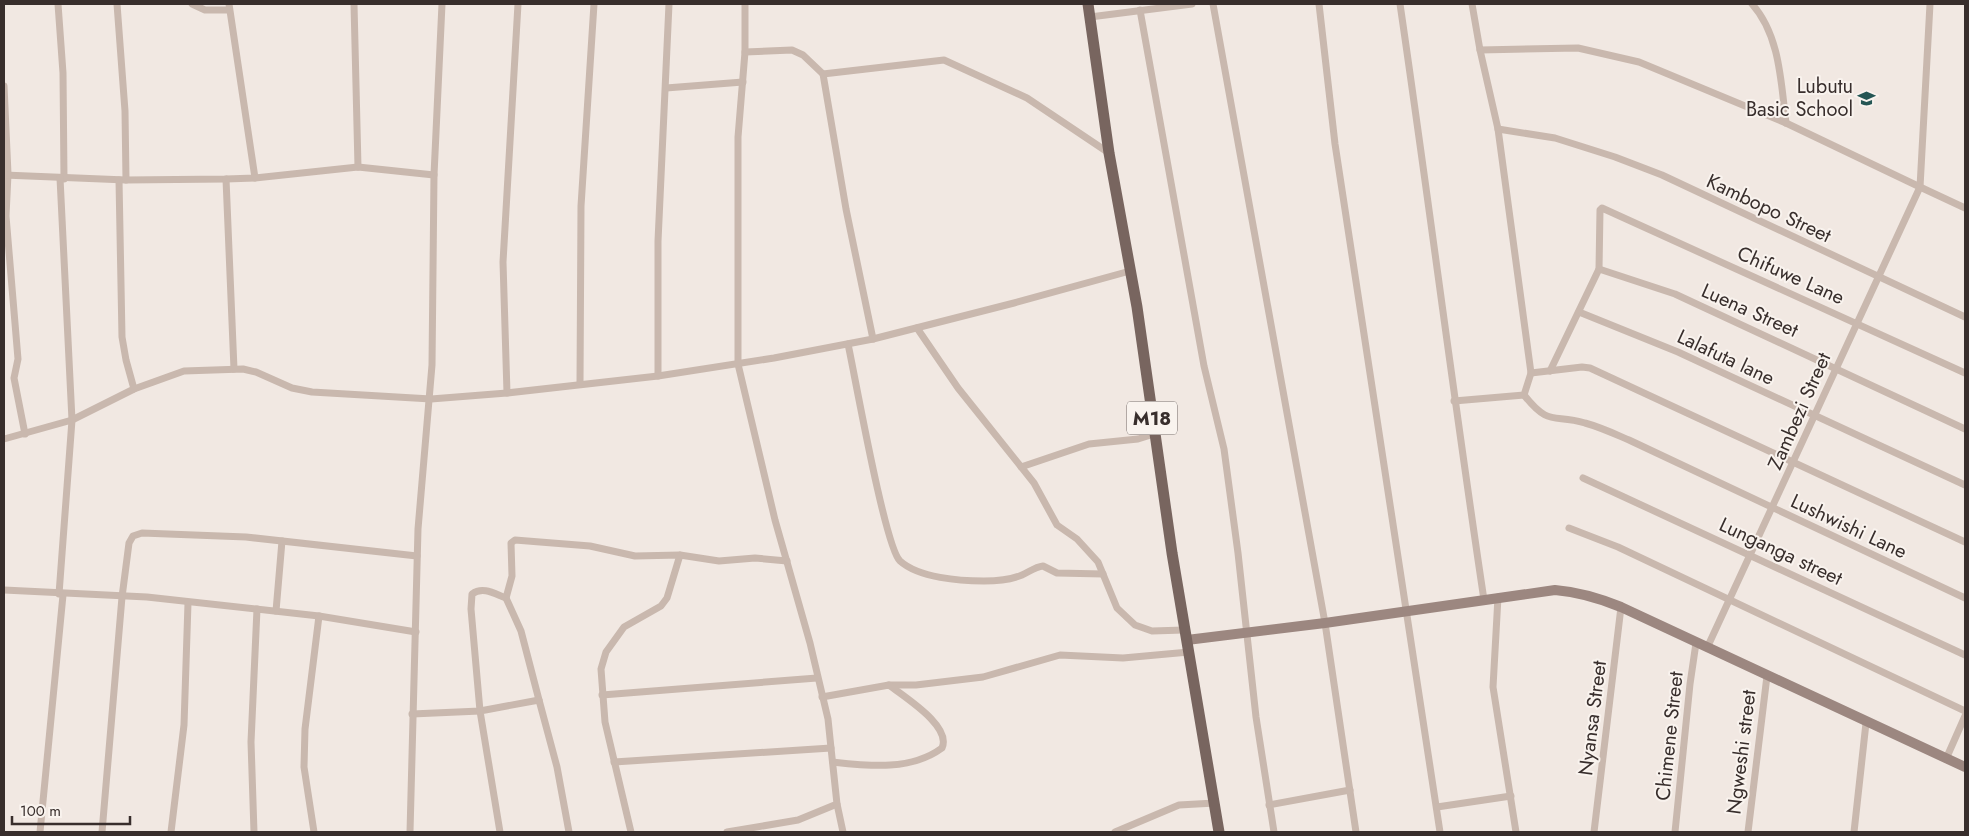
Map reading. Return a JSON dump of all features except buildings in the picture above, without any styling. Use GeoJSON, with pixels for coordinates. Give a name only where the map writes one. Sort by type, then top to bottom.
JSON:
{"type":"FeatureCollection","features":[{"type":"Feature","properties":{"kind":"main road","name":"M18"},"geometry":{"type":"LineString","coordinates":[[1088,4],[1109,153],[1130,271],[1154,434],[1219,832]]}},
{"type":"Feature","properties":{"kind":"street"},"geometry":{"type":"LineString","coordinates":[[40,832],[61,595],[72,420],[62,178],[63,74],[58,4]]}},
{"type":"Feature","properties":{"kind":"street"},"geometry":{"type":"LineString","coordinates":[[117,4],[125,111],[122,180],[122,337],[134,389]]}},
{"type":"Feature","properties":{"kind":"street"},"geometry":{"type":"LineString","coordinates":[[192,4],[205,10],[229,7],[255,178]]}},
{"type":"Feature","properties":{"kind":"street"},"geometry":{"type":"LineString","coordinates":[[354,4],[358,167]]}},
{"type":"Feature","properties":{"kind":"street"},"geometry":{"type":"LineString","coordinates":[[410,832],[418,556],[430,399],[434,175],[442,4]]}},
{"type":"Feature","properties":{"kind":"street"},"geometry":{"type":"LineString","coordinates":[[507,393],[503,262],[518,4]]}},
{"type":"Feature","properties":{"kind":"street"},"geometry":{"type":"LineString","coordinates":[[580,384],[581,206],[594,4]]}},
{"type":"Feature","properties":{"kind":"street"},"geometry":{"type":"LineString","coordinates":[[658,376],[658,241],[666,88],[668,4]]}},
{"type":"Feature","properties":{"kind":"street"},"geometry":{"type":"LineString","coordinates":[[745,4],[745,52],[738,137],[738,364],[787,561],[808,635],[822,697],[832,748],[837,804],[843,832]]}},
{"type":"Feature","properties":{"kind":"street"},"geometry":{"type":"LineString","coordinates":[[1090,17],[1175,4],[1192,4]]}},
{"type":"Feature","properties":{"kind":"street"},"geometry":{"type":"LineString","coordinates":[[1214,4],[1325,623],[1356,832]]}},
{"type":"Feature","properties":{"kind":"street"},"geometry":{"type":"LineString","coordinates":[[1319,4],[1335,144],[1408,612],[1440,832]]}},
{"type":"Feature","properties":{"kind":"street"},"geometry":{"type":"LineString","coordinates":[[1400,4],[1440,285],[1454,401],[1484,600]]}},
{"type":"Feature","properties":{"kind":"street"},"geometry":{"type":"LineString","coordinates":[[1454,401],[1524,395],[1531,373],[1498,129],[1480,50],[1472,4]]}},
{"type":"Feature","properties":{"kind":"street"},"geometry":{"type":"LineString","coordinates":[[1752,4],[1766,22],[1773,41],[1786,123]]}},
{"type":"Feature","properties":{"kind":"street"},"geometry":{"type":"LineString","coordinates":[[1920,186],[1930,4]]}},
{"type":"Feature","properties":{"kind":"street"},"geometry":{"type":"LineString","coordinates":[[1140,10],[1204,366],[1224,449],[1238,553],[1246,634],[1274,832]]}},
{"type":"Feature","properties":{"kind":"street"},"geometry":{"type":"LineString","coordinates":[[1480,50],[1578,48],[1640,62],[1786,123],[1965,208]]}},
{"type":"Feature","properties":{"kind":"street"},"geometry":{"type":"LineString","coordinates":[[745,52],[792,50],[803,55],[823,74],[846,209],[872,339]]}},
{"type":"Feature","properties":{"kind":"street"},"geometry":{"type":"LineString","coordinates":[[823,74],[944,60],[1027,98],[1109,153]]}},
{"type":"Feature","properties":{"kind":"street"},"geometry":{"type":"LineString","coordinates":[[666,88],[742,82]]}},
{"type":"Feature","properties":{"kind":"street"},"geometry":{"type":"LineString","coordinates":[[4,86],[6,216],[18,359],[14,378],[25,434]]}},
{"type":"Feature","properties":{"kind":"street","name":"Kambopo Street"},"geometry":{"type":"LineString","coordinates":[[1498,129],[1555,138],[1662,175],[1965,317]]}},
{"type":"Feature","properties":{"kind":"street"},"geometry":{"type":"LineString","coordinates":[[6,174],[122,180],[226,179],[255,178],[358,167],[434,175]]}},
{"type":"Feature","properties":{"kind":"street"},"geometry":{"type":"LineString","coordinates":[[226,179],[234,368]]}},
{"type":"Feature","properties":{"kind":"street","name":"Zambezi Street"},"geometry":{"type":"LineString","coordinates":[[1707,648],[1794,463],[1813,416],[1859,323],[1920,186]]}},
{"type":"Feature","properties":{"kind":"street","name":"Chifuwe Lane"},"geometry":{"type":"LineString","coordinates":[[1599,269],[1600,210],[1602,208],[1859,323],[1965,373]]}},
{"type":"Feature","properties":{"kind":"street"},"geometry":{"type":"LineString","coordinates":[[1550,371],[1599,269]]}},
{"type":"Feature","properties":{"kind":"street","name":"Luena Street"},"geometry":{"type":"LineString","coordinates":[[1599,269],[1675,294],[1836,367],[1965,429]]}},
{"type":"Feature","properties":{"kind":"street"},"geometry":{"type":"LineString","coordinates":[[4,439],[72,420],[134,389],[184,371],[234,368],[256,372],[301,390],[430,399],[507,393],[658,376],[848,344],[917,328],[1130,271]]}},
{"type":"Feature","properties":{"kind":"street","name":"Lalafuta lane"},"geometry":{"type":"LineString","coordinates":[[1579,312],[1678,352],[1965,485]]}},
{"type":"Feature","properties":{"kind":"street"},"geometry":{"type":"LineString","coordinates":[[917,328],[958,388],[1044,498],[1052,519],[1084,546],[1098,562],[1117,608],[1135,625],[1152,631],[1186,635],[1246,634],[1408,612],[1498,597],[1562,590],[1583,593],[1621,607],[1866,723],[1965,767]]}},
{"type":"Feature","properties":{"kind":"street"},"geometry":{"type":"LineString","coordinates":[[848,344],[885,521],[894,553],[898,560],[906,566],[937,577],[983,581],[1007,580],[1043,566],[1057,573],[1103,574]]}},
{"type":"Feature","properties":{"kind":"street"},"geometry":{"type":"LineString","coordinates":[[1531,373],[1590,368],[1965,542]]}},
{"type":"Feature","properties":{"kind":"street","name":"Lushwishi Lane"},"geometry":{"type":"LineString","coordinates":[[1524,395],[1543,415],[1550,418],[1583,422],[1629,440],[1965,598]]}},
{"type":"Feature","properties":{"kind":"street"},"geometry":{"type":"LineString","coordinates":[[1021,467],[1089,444],[1138,439],[1154,434]]}},
{"type":"Feature","properties":{"kind":"street","name":"Lunganga street"},"geometry":{"type":"LineString","coordinates":[[1583,478],[1751,554],[1965,655]]}},
{"type":"Feature","properties":{"kind":"street"},"geometry":{"type":"LineString","coordinates":[[1569,528],[1618,547],[1965,711]]}},
{"type":"Feature","properties":{"kind":"street"},"geometry":{"type":"LineString","coordinates":[[102,832],[122,597],[129,542],[133,536],[142,533],[246,537],[418,556]]}},
{"type":"Feature","properties":{"kind":"street"},"geometry":{"type":"LineString","coordinates":[[569,832],[557,766],[521,631],[506,598],[512,576],[511,543],[515,540],[590,546],[635,556],[680,555],[719,561],[749,558],[787,561]]}},
{"type":"Feature","properties":{"kind":"street"},"geometry":{"type":"LineString","coordinates":[[276,612],[282,541]]}},
{"type":"Feature","properties":{"kind":"street"},"geometry":{"type":"LineString","coordinates":[[631,832],[614,762],[602,695],[601,669],[611,642],[630,622],[661,606],[667,598],[680,555]]}},
{"type":"Feature","properties":{"kind":"street"},"geometry":{"type":"LineString","coordinates":[[4,590],[61,595],[147,597],[319,616],[416,632]]}},
{"type":"Feature","properties":{"kind":"street"},"geometry":{"type":"LineString","coordinates":[[500,832],[480,711],[473,633],[472,594],[477,591],[487,591],[506,598]]}},
{"type":"Feature","properties":{"kind":"street"},"geometry":{"type":"LineString","coordinates":[[1498,597],[1493,687],[1516,832]]}},
{"type":"Feature","properties":{"kind":"street"},"geometry":{"type":"LineString","coordinates":[[171,832],[184,725],[188,603]]}},
{"type":"Feature","properties":{"kind":"street","name":"Nyansa Street"},"geometry":{"type":"LineString","coordinates":[[1594,832],[1621,607]]}},
{"type":"Feature","properties":{"kind":"street"},"geometry":{"type":"LineString","coordinates":[[254,832],[251,751],[257,609]]}},
{"type":"Feature","properties":{"kind":"street"},"geometry":{"type":"LineString","coordinates":[[314,832],[304,767],[305,729],[319,616]]}},
{"type":"Feature","properties":{"kind":"street","name":"Chimene Street"},"geometry":{"type":"LineString","coordinates":[[1675,832],[1696,643]]}},
{"type":"Feature","properties":{"kind":"street"},"geometry":{"type":"LineString","coordinates":[[822,697],[889,685],[916,685],[983,677],[1060,655],[1140,657],[1189,652]]}},
{"type":"Feature","properties":{"kind":"street","name":"Ngweshi street"},"geometry":{"type":"LineString","coordinates":[[1748,832],[1767,676]]}},
{"type":"Feature","properties":{"kind":"street"},"geometry":{"type":"LineString","coordinates":[[602,695],[817,678]]}},
{"type":"Feature","properties":{"kind":"street"},"geometry":{"type":"LineString","coordinates":[[833,762],[884,766],[928,756],[942,748],[945,741],[941,729],[889,685]]}},
{"type":"Feature","properties":{"kind":"street"},"geometry":{"type":"LineString","coordinates":[[412,714],[480,711],[538,700]]}},
{"type":"Feature","properties":{"kind":"street"},"geometry":{"type":"LineString","coordinates":[[1946,759],[1965,716]]}},
{"type":"Feature","properties":{"kind":"street"},"geometry":{"type":"LineString","coordinates":[[1854,832],[1866,723]]}},
{"type":"Feature","properties":{"kind":"street"},"geometry":{"type":"LineString","coordinates":[[614,762],[832,748]]}},
{"type":"Feature","properties":{"kind":"street"},"geometry":{"type":"LineString","coordinates":[[1269,805],[1350,790]]}},
{"type":"Feature","properties":{"kind":"street"},"geometry":{"type":"LineString","coordinates":[[1436,807],[1511,796]]}},
{"type":"Feature","properties":{"kind":"street"},"geometry":{"type":"LineString","coordinates":[[1115,832],[1179,805],[1215,803]]}},
{"type":"Feature","properties":{"kind":"street"},"geometry":{"type":"LineString","coordinates":[[727,832],[755,829],[798,820],[837,804]]}},
{"type":"Feature","properties":{"kind":"place","name":"Lubutu Basic School"},"geometry":{"type":"Point","coordinates":[1867,98]}}]}
